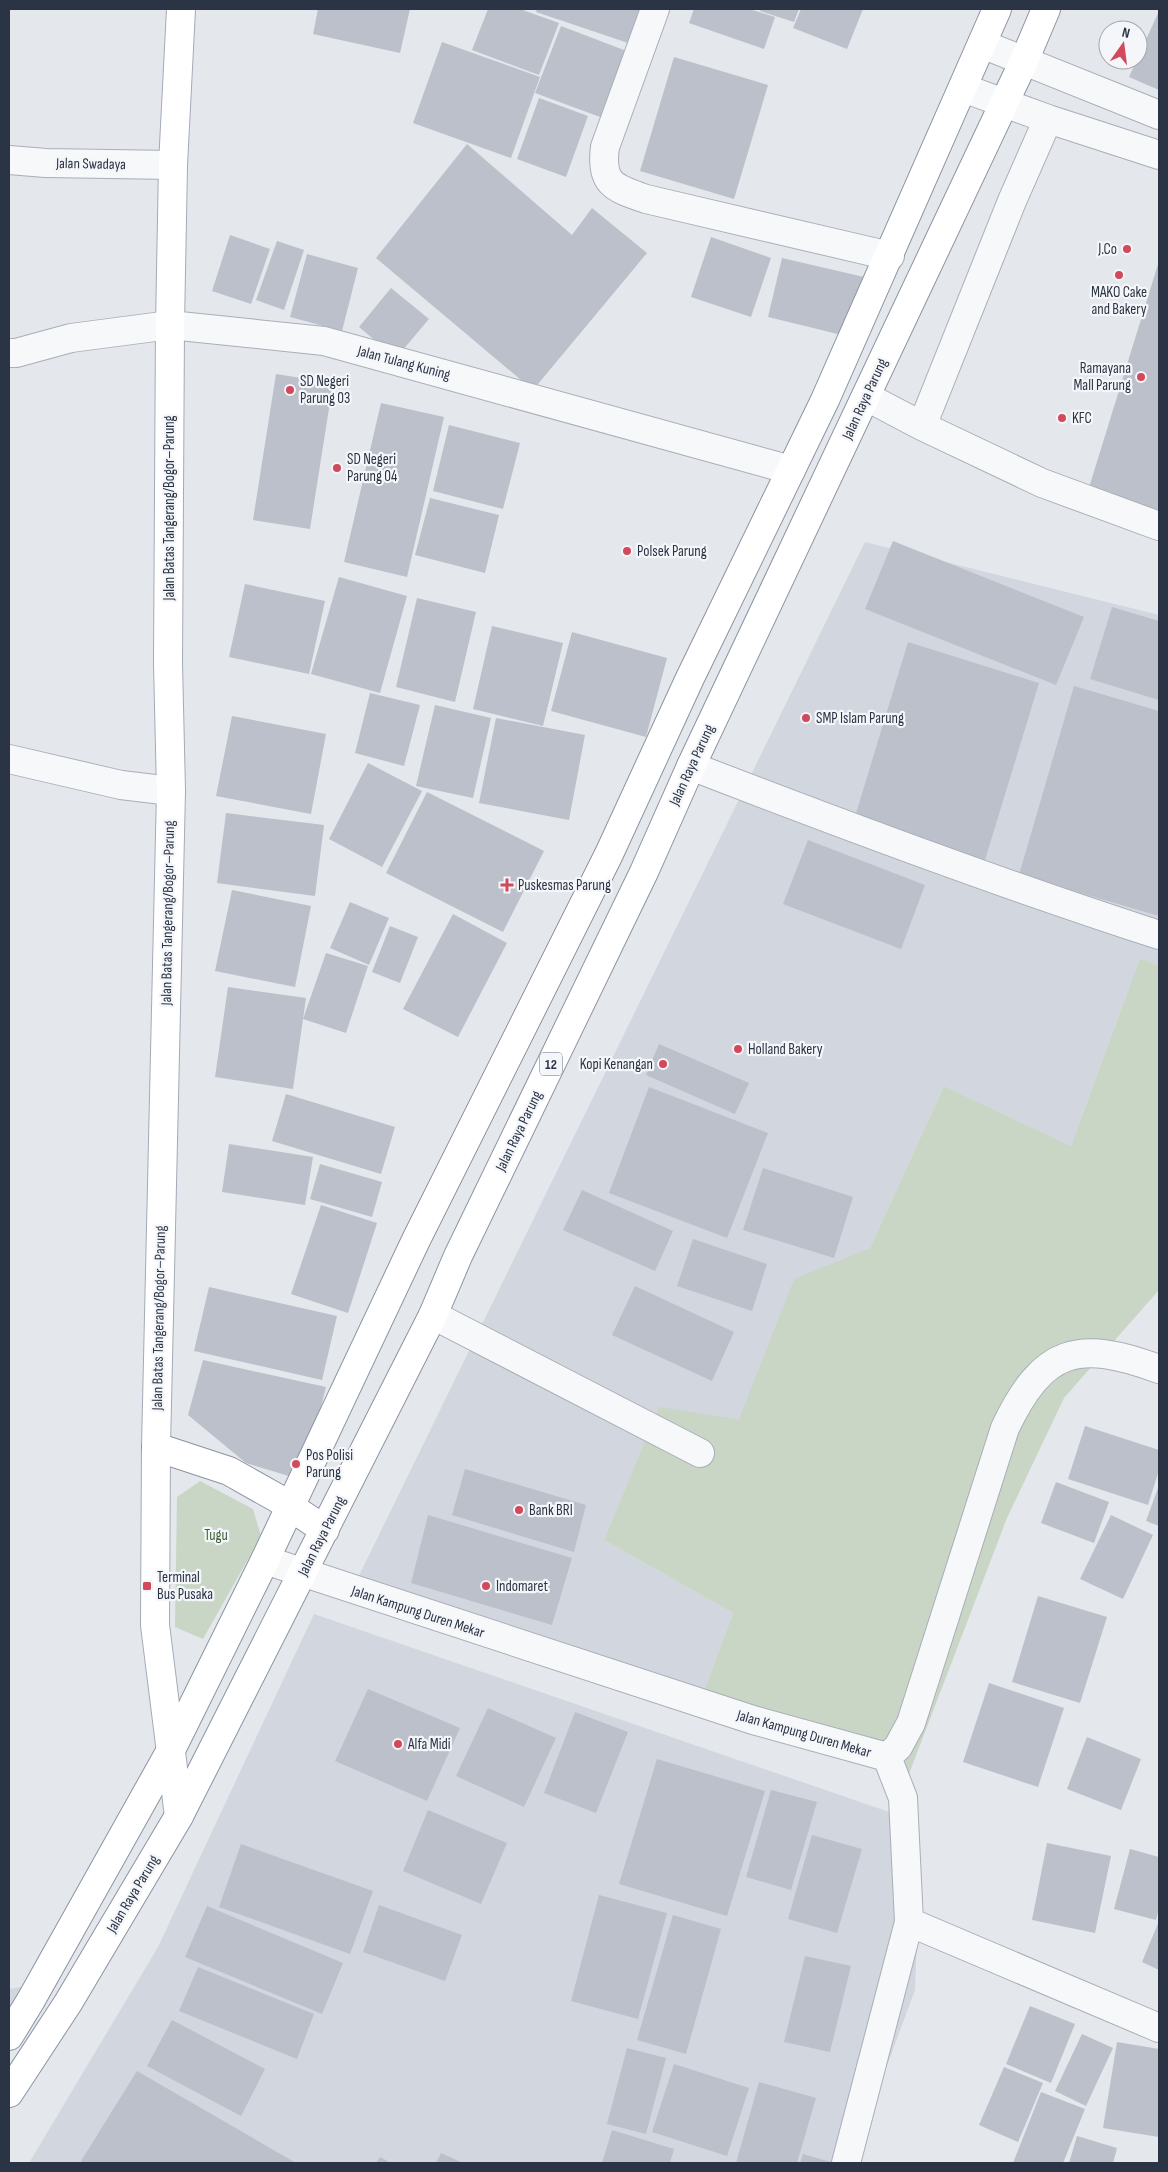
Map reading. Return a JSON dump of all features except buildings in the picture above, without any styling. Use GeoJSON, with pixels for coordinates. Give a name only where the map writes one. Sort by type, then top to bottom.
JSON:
{"type":"FeatureCollection","features":[{"type":"Feature","properties":{"kind":"main road","name":"Jalan Batas Tangerang/Bogor–Parung"},"geometry":{"type":"LineString","coordinates":[[179,1816],[155,1625],[156,1447],[171,791],[168,663],[170,325],[174,165],[181,9]]}},
{"type":"Feature","properties":{"kind":"main road"},"geometry":{"type":"LineString","coordinates":[[9,2036],[20,2004],[171,1750],[265,1560],[416,1240],[609,854],[690,678],[791,470],[890,256],[997,9]]}},
{"type":"Feature","properties":{"kind":"main road","name":"Jalan Raya Parung"},"geometry":{"type":"LineString","coordinates":[[9,2093],[68,2003],[179,1816],[433,1315],[458,1256],[644,872],[692,766],[867,397],[1024,61],[1046,9]]}},
{"type":"Feature","properties":{"kind":"main road"},"geometry":{"type":"LineString","coordinates":[[609,854],[644,872]]}},
{"type":"Feature","properties":{"kind":"main road"},"geometry":{"type":"LineString","coordinates":[[156,1447],[229,1471],[277,1498],[288,1508],[325,1530]]}},
{"type":"Feature","properties":{"kind":"street"},"geometry":{"type":"LineString","coordinates":[[655,9],[605,147],[602,166],[606,179],[625,192],[646,199],[890,256]]}},
{"type":"Feature","properties":{"kind":"street"},"geometry":{"type":"LineString","coordinates":[[982,44],[1159,115]]}},
{"type":"Feature","properties":{"kind":"street"},"geometry":{"type":"LineString","coordinates":[[964,88],[1048,119],[1159,154]]}},
{"type":"Feature","properties":{"kind":"street"},"geometry":{"type":"LineString","coordinates":[[922,426],[1012,202],[1048,119]]}},
{"type":"Feature","properties":{"kind":"street","name":"Jalan Swadaya"},"geometry":{"type":"LineString","coordinates":[[9,160],[46,163],[174,165]]}},
{"type":"Feature","properties":{"kind":"street","name":"Jalan Tulang Kuning"},"geometry":{"type":"LineString","coordinates":[[9,353],[16,353],[71,338],[170,325],[324,341],[791,470]]}},
{"type":"Feature","properties":{"kind":"street"},"geometry":{"type":"LineString","coordinates":[[867,397],[922,426],[1042,483],[1159,526]]}},
{"type":"Feature","properties":{"kind":"street"},"geometry":{"type":"LineString","coordinates":[[9,759],[122,785],[171,791]]}},
{"type":"Feature","properties":{"kind":"street"},"geometry":{"type":"LineString","coordinates":[[692,766],[880,838],[1061,903],[1159,935]]}},
{"type":"Feature","properties":{"kind":"street"},"geometry":{"type":"LineString","coordinates":[[433,1315],[700,1453]]}},
{"type":"Feature","properties":{"kind":"street"},"geometry":{"type":"LineString","coordinates":[[887,1757],[898,1747],[911,1724],[1005,1428],[1016,1404],[1045,1367],[1067,1356],[1097,1352],[1131,1358],[1159,1369]]}},
{"type":"Feature","properties":{"kind":"street","name":"Jalan Kampung Duren Mekar"},"geometry":{"type":"LineString","coordinates":[[265,1560],[754,1720],[887,1757],[903,1798],[909,1922],[846,2163]]}},
{"type":"Feature","properties":{"kind":"street"},"geometry":{"type":"LineString","coordinates":[[909,1922],[1159,2028]]}},
{"type":"Feature","properties":{"kind":"shaded area"},"geometry":{"type":"Polygon","coordinates":[[[865,542],[1159,615],[1159,966],[1140,958],[1071,1146],[944,1086],[870,1248],[794,1280],[740,1419],[659,1408],[604,1540],[733,1613],[697,1710],[351,1592],[865,542]]]}},
{"type":"Feature","properties":{"kind":"shaded area"},"geometry":{"type":"Polygon","coordinates":[[[314,1614],[898,1815],[919,1882],[915,1990],[851,2163],[29,2163],[158,1947],[314,1614]]]}},
{"type":"Feature","properties":{"kind":"shaded area"},"geometry":{"type":"Polygon","coordinates":[[[59,1981],[43,2009],[9,2017],[9,1989],[59,1981]]]}},
{"type":"Feature","properties":{"kind":"green space"},"geometry":{"type":"Polygon","coordinates":[[[1140,958],[1159,966],[1159,1290],[1064,1398],[1007,1518],[907,1779],[697,1710],[733,1613],[604,1540],[659,1407],[739,1419],[794,1279],[870,1248],[944,1086],[1071,1146],[1140,958]]]}},
{"type":"Feature","properties":{"kind":"green space","name":"Tugu"},"geometry":{"type":"Polygon","coordinates":[[[200,1481],[253,1509],[261,1536],[203,1639],[175,1627],[177,1497],[200,1481]]]}},
{"type":"Feature","properties":{"kind":"place","name":"J.Co"},"geometry":{"type":"Point","coordinates":[1127,249]}},
{"type":"Feature","properties":{"kind":"place","name":"MAKO Cake and Bakery"},"geometry":{"type":"Point","coordinates":[1119,275]}},
{"type":"Feature","properties":{"kind":"place","name":"Ramayana Mall Parung"},"geometry":{"type":"Point","coordinates":[1141,377]}},
{"type":"Feature","properties":{"kind":"place","name":"SD Negeri Parung 03"},"geometry":{"type":"Point","coordinates":[290,390]}},
{"type":"Feature","properties":{"kind":"place","name":"KFC"},"geometry":{"type":"Point","coordinates":[1062,418]}},
{"type":"Feature","properties":{"kind":"place","name":"SD Negeri Parung 04"},"geometry":{"type":"Point","coordinates":[337,468]}},
{"type":"Feature","properties":{"kind":"place","name":"Polsek Parung"},"geometry":{"type":"Point","coordinates":[627,551]}},
{"type":"Feature","properties":{"kind":"place","name":"SMP Islam Parung"},"geometry":{"type":"Point","coordinates":[806,718]}},
{"type":"Feature","properties":{"kind":"place","name":"Puskesmas Parung"},"geometry":{"type":"Point","coordinates":[507,885]}},
{"type":"Feature","properties":{"kind":"place","name":"Holland Bakery"},"geometry":{"type":"Point","coordinates":[738,1049]}},
{"type":"Feature","properties":{"kind":"place","name":"Kopi Kenangan"},"geometry":{"type":"Point","coordinates":[663,1064]}},
{"type":"Feature","properties":{"kind":"place","name":"Pos Polisi Parung"},"geometry":{"type":"Point","coordinates":[296,1464]}},
{"type":"Feature","properties":{"kind":"place","name":"Bank BRI"},"geometry":{"type":"Point","coordinates":[519,1510]}},
{"type":"Feature","properties":{"kind":"place","name":"Terminal Bus Pusaka"},"geometry":{"type":"Point","coordinates":[147,1586]}},
{"type":"Feature","properties":{"kind":"place","name":"Indomaret"},"geometry":{"type":"Point","coordinates":[486,1586]}},
{"type":"Feature","properties":{"kind":"place","name":"Alfa Midi"},"geometry":{"type":"Point","coordinates":[398,1744]}}]}
